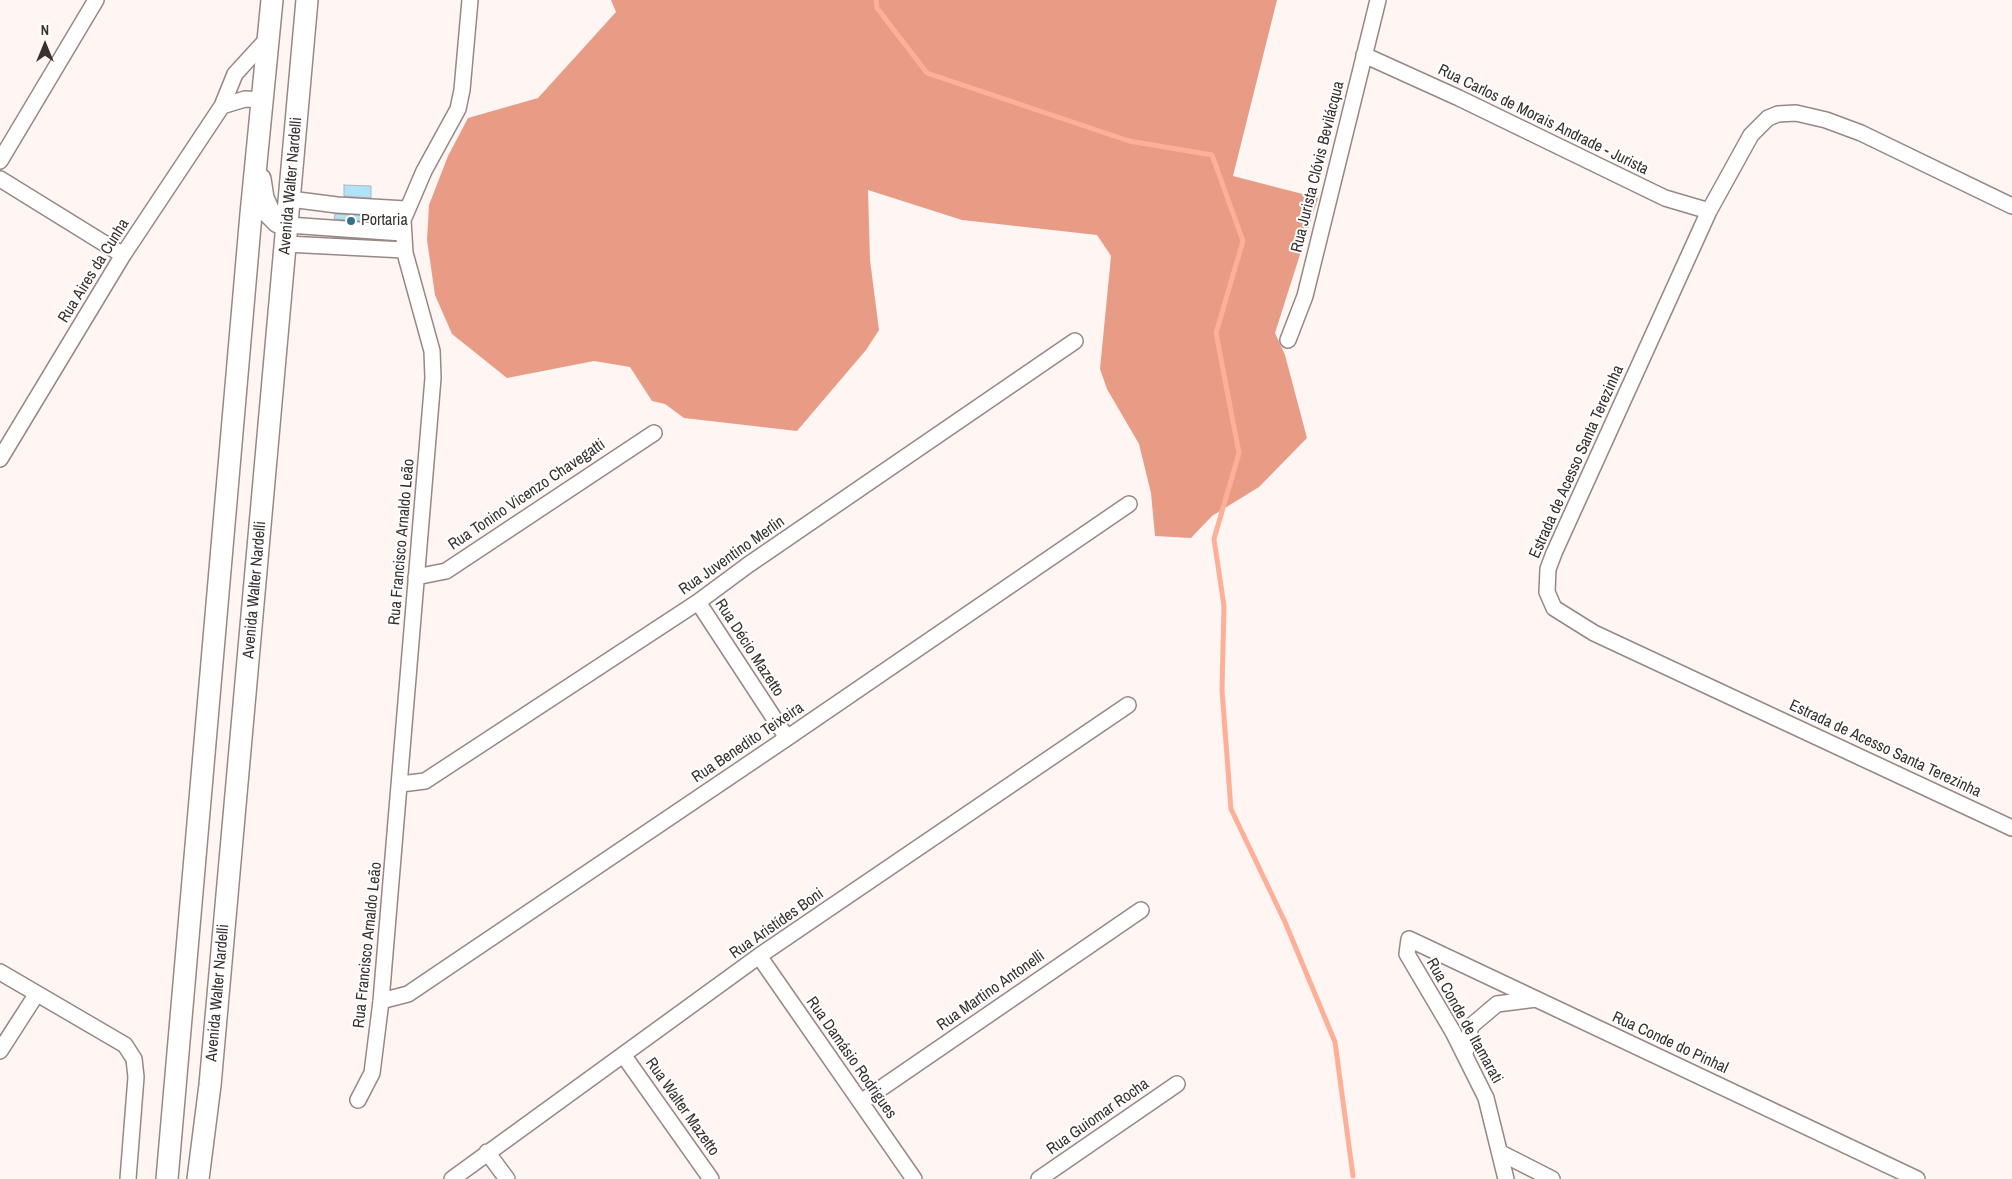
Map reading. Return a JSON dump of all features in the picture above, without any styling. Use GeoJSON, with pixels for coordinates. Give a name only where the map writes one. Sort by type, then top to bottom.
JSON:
{"type":"FeatureCollection","features":[{"type":"Feature","properties":{"kind":"street"},"geometry":{"type":"LineString","coordinates":[[0,161],[96,0]]}},
{"type":"Feature","properties":{"kind":"street"},"geometry":{"type":"LineString","coordinates":[[167,1179],[272,0]]}},
{"type":"Feature","properties":{"kind":"street","name":"Avenida Walter Nardelli"},"geometry":{"type":"LineString","coordinates":[[198,1179],[210,1085],[307,0]]}},
{"type":"Feature","properties":{"kind":"street","name":"Rua Francisco Arnaldo Leão"},"geometry":{"type":"LineString","coordinates":[[358,1100],[372,1073],[381,1001],[401,784],[434,363],[429,332],[403,242],[405,212],[424,171],[458,109],[462,90],[470,0]]}},
{"type":"Feature","properties":{"kind":"street","name":"Rua Jurista Clóvis Bevilácqua"},"geometry":{"type":"LineString","coordinates":[[1288,340],[1305,296],[1378,0]]}},
{"type":"Feature","properties":{"kind":"street","name":"Rua Aires da Cunha"},"geometry":{"type":"LineString","coordinates":[[0,458],[123,255],[222,106],[235,74],[268,38]]}},
{"type":"Feature","properties":{"kind":"street","name":"Rua Carlos de Morais Andrade - Jurista"},"geometry":{"type":"LineString","coordinates":[[1364,56],[1459,98],[1665,198],[1709,211]]}},
{"type":"Feature","properties":{"kind":"street"},"geometry":{"type":"LineString","coordinates":[[222,106],[245,99],[262,100]]}},
{"type":"Feature","properties":{"kind":"street","name":"Estrada de Acesso Santa Terezinha"},"geometry":{"type":"LineString","coordinates":[[2012,206],[1861,133],[1826,120],[1787,114],[1768,118],[1751,135],[1709,211],[1554,553],[1548,569],[1547,592],[1554,608],[1594,633],[2012,828]]}},
{"type":"Feature","properties":{"kind":"street"},"geometry":{"type":"LineString","coordinates":[[257,152],[265,205],[278,222],[405,212]]}},
{"type":"Feature","properties":{"kind":"street"},"geometry":{"type":"LineString","coordinates":[[0,179],[123,255]]}},
{"type":"Feature","properties":{"kind":"street"},"geometry":{"type":"LineString","coordinates":[[288,222],[403,242]]}},
{"type":"Feature","properties":{"kind":"street","name":"Rua Juventino Merlin"},"geometry":{"type":"LineString","coordinates":[[401,784],[425,781],[698,602],[748,565],[1075,341]]}},
{"type":"Feature","properties":{"kind":"street","name":"Rua Tonino Vicenzo Chavegatti"},"geometry":{"type":"LineString","coordinates":[[416,577],[446,571],[654,433]]}},
{"type":"Feature","properties":{"kind":"street","name":"Rua Benedito Teixeira"},"geometry":{"type":"LineString","coordinates":[[381,1001],[408,994],[788,738],[1129,504]]}},
{"type":"Feature","properties":{"kind":"street","name":"Rua Décio Mazetto"},"geometry":{"type":"LineString","coordinates":[[698,602],[788,738]]}},
{"type":"Feature","properties":{"kind":"street","name":"Rua Aristídes Boni"},"geometry":{"type":"LineString","coordinates":[[452,1179],[487,1152],[624,1056],[759,956],[1128,705]]}},
{"type":"Feature","properties":{"kind":"street","name":"Rua Martino Antonelli"},"geometry":{"type":"LineString","coordinates":[[861,1102],[1141,910]]}},
{"type":"Feature","properties":{"kind":"street","name":"Rua Conde do Pinhal"},"geometry":{"type":"LineString","coordinates":[[1408,939],[1917,1179]]}},
{"type":"Feature","properties":{"kind":"street","name":"Rua Conde de Itamarati"},"geometry":{"type":"LineString","coordinates":[[1408,939],[1407,954],[1465,1054],[1486,1098],[1506,1179]]}},
{"type":"Feature","properties":{"kind":"street","name":"Rua Damásio Rodrigues"},"geometry":{"type":"LineString","coordinates":[[759,956],[914,1179]]}},
{"type":"Feature","properties":{"kind":"street"},"geometry":{"type":"LineString","coordinates":[[0,972],[36,995],[125,1045],[134,1059],[136,1077],[128,1179]]}},
{"type":"Feature","properties":{"kind":"street"},"geometry":{"type":"LineString","coordinates":[[0,1051],[36,995]]}},
{"type":"Feature","properties":{"kind":"street"},"geometry":{"type":"LineString","coordinates":[[1465,1054],[1471,1026],[1497,1004],[1536,998]]}},
{"type":"Feature","properties":{"kind":"street","name":"Rua Walter Mazetto"},"geometry":{"type":"LineString","coordinates":[[624,1056],[711,1179]]}},
{"type":"Feature","properties":{"kind":"street","name":"Rua Guiomar Rocha"},"geometry":{"type":"LineString","coordinates":[[1039,1179],[1177,1084]]}},
{"type":"Feature","properties":{"kind":"street"},"geometry":{"type":"LineString","coordinates":[[487,1152],[506,1179]]}},
{"type":"Feature","properties":{"kind":"street"},"geometry":{"type":"LineString","coordinates":[[1501,1153],[1552,1179]]}},
{"type":"Feature","properties":{"kind":"shaded area"},"geometry":{"type":"Polygon","coordinates":[[[611,0],[1277,0],[1233,176],[1318,198],[1275,333],[1285,355],[1307,438],[1259,487],[1212,516],[1191,538],[1155,536],[1151,493],[1139,444],[1107,389],[1100,369],[1111,256],[1097,235],[962,220],[868,190],[870,260],[879,330],[866,350],[797,431],[684,418],[665,404],[652,401],[630,367],[594,361],[507,378],[452,334],[435,295],[427,240],[429,205],[448,156],[468,118],[538,98],[616,12],[611,0]]]}},
{"type":"Feature","properties":{"kind":"building"},"geometry":{"type":"Polygon","coordinates":[[[344,185],[371,186],[371,198],[344,196],[344,185]]]}},
{"type":"Feature","properties":{"kind":"building"},"geometry":{"type":"Polygon","coordinates":[[[335,214],[371,216],[371,221],[334,219],[335,214]]]}},
{"type":"Feature","properties":{"kind":"waterway"},"geometry":{"type":"LineString","coordinates":[[876,0],[877,8],[927,73],[1129,141],[1212,155],[1243,241],[1216,333],[1239,453],[1214,539],[1224,606],[1222,690],[1231,809],[1285,922],[1335,1042],[1353,1176]]}},
{"type":"Feature","properties":{"kind":"place","name":"Portaria"},"geometry":{"type":"Point","coordinates":[351,221]}}]}
